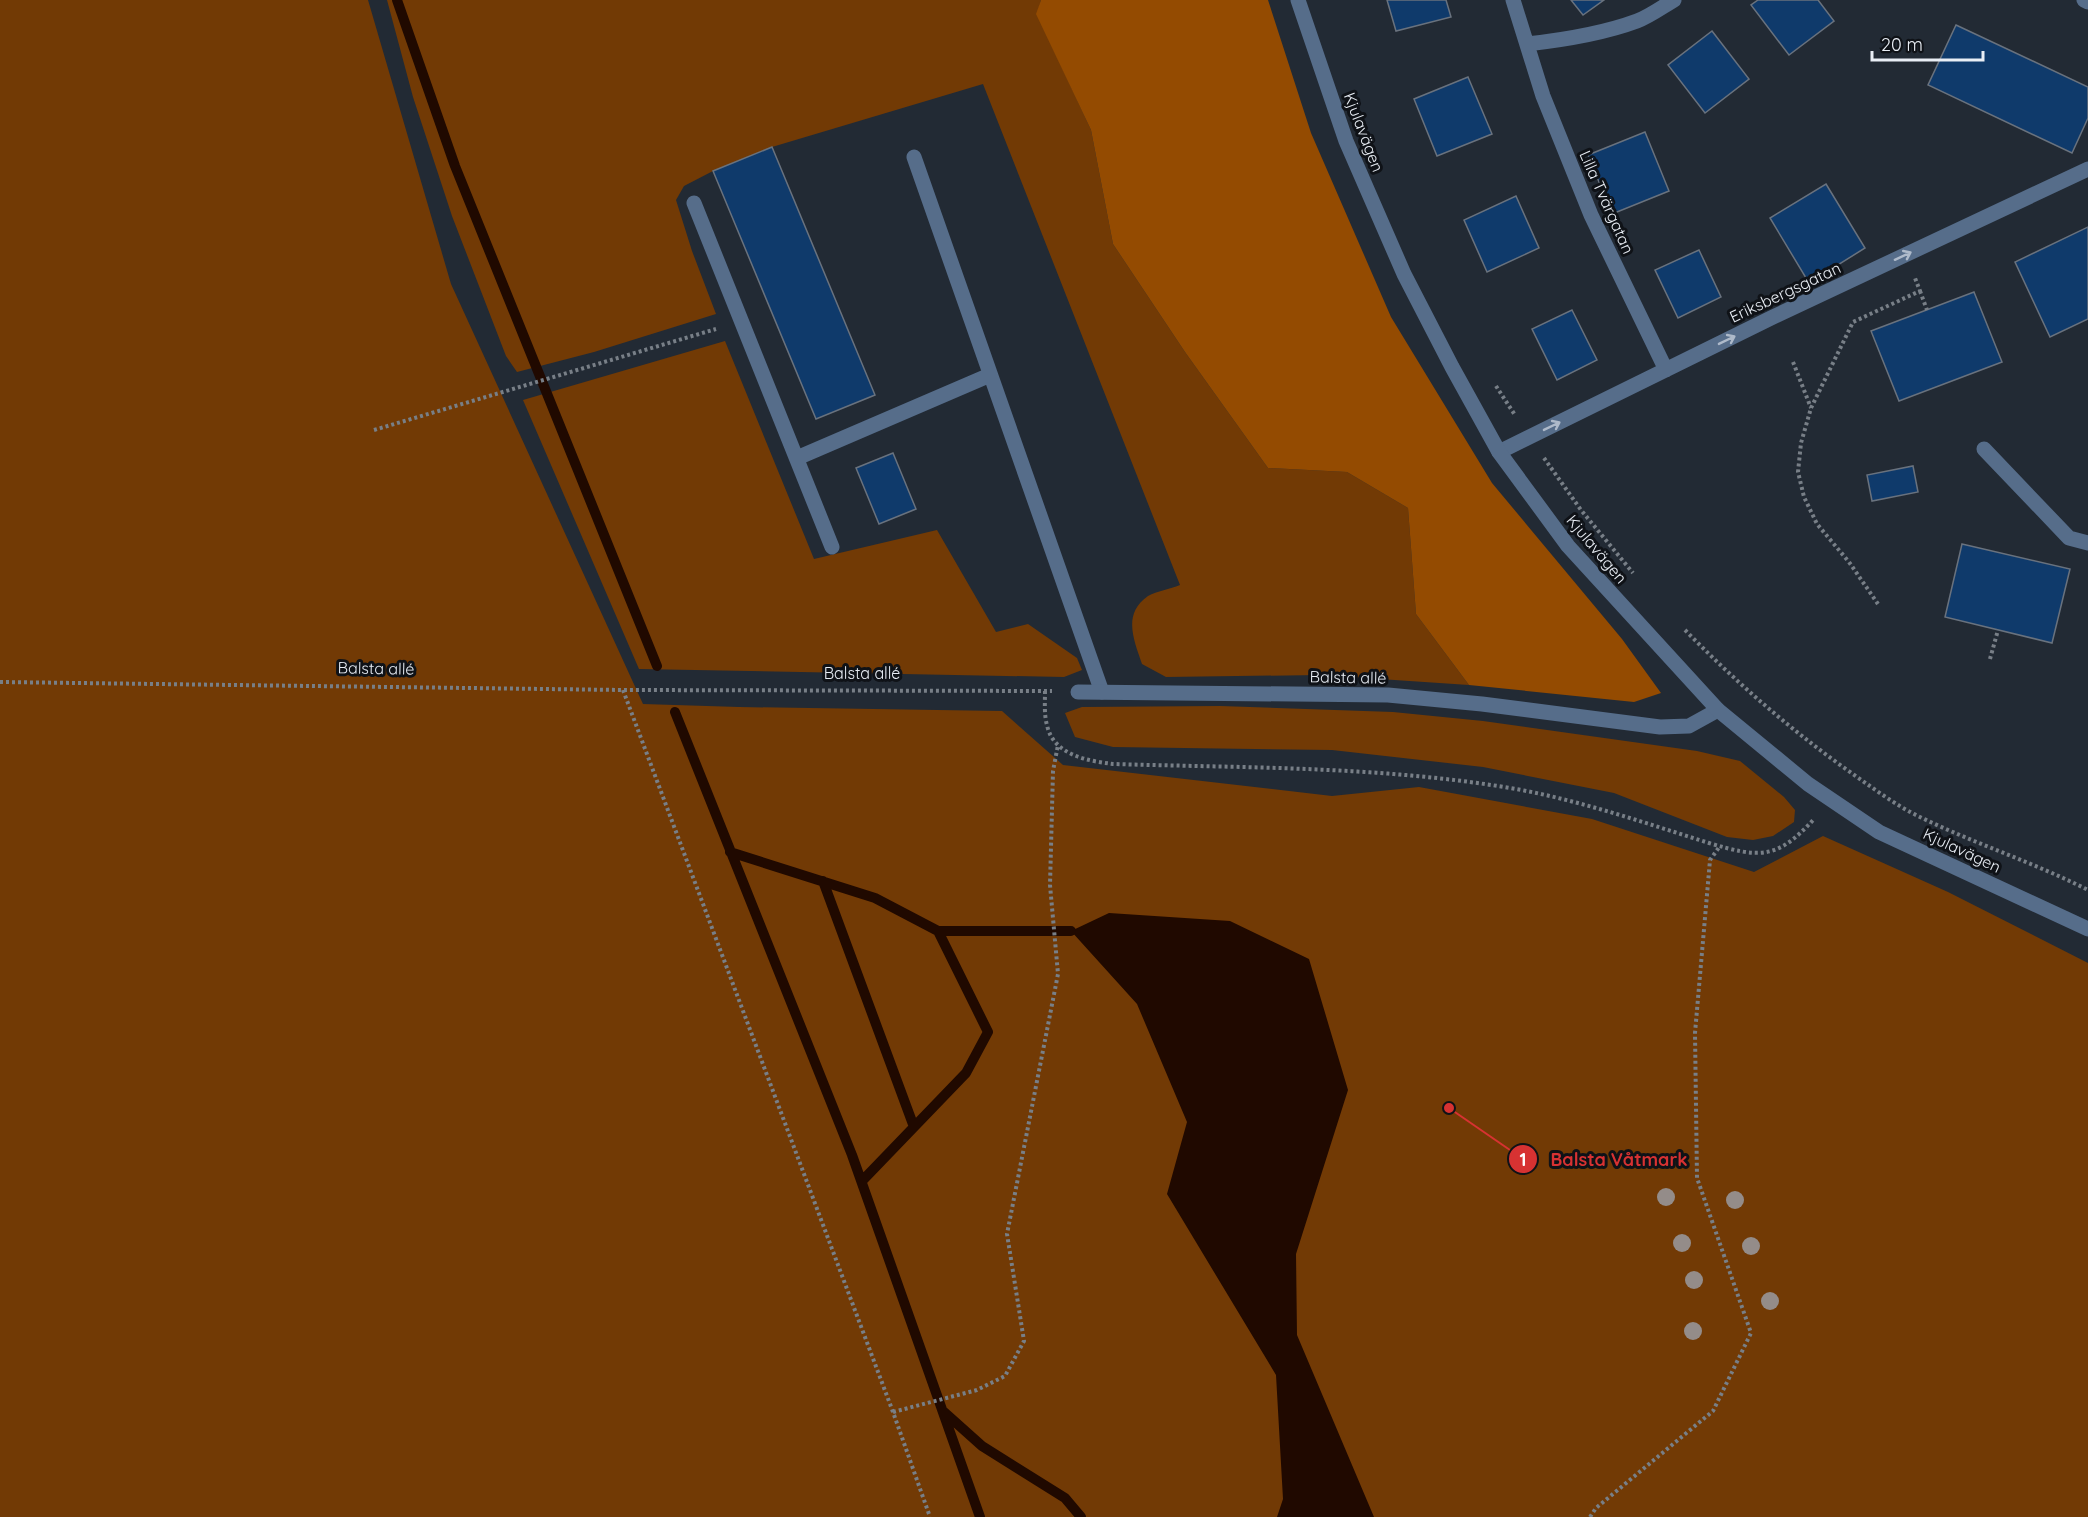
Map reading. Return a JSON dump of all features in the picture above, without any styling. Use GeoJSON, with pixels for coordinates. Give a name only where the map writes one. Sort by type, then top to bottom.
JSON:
{"type":"FeatureCollection","features":[{"type":"Feature","properties":{"kind":"street","name":"Kjulavägen"},"geometry":{"type":"LineString","coordinates":[[1298,0],[1346,141],[1404,274],[1499,452],[1568,546],[1718,710],[1827,798],[1879,832],[2088,929]]}},
{"type":"Feature","properties":{"kind":"street","name":"Lilla Tvärgatan"},"geometry":{"type":"LineString","coordinates":[[1513,0],[1543,96],[1591,215],[1666,370]]}},
{"type":"Feature","properties":{"kind":"street"},"geometry":{"type":"LineString","coordinates":[[1527,44],[1589,34],[1638,20],[1674,0]]}},
{"type":"Feature","properties":{"kind":"street"},"geometry":{"type":"LineString","coordinates":[[2084,0],[2088,2]]}},
{"type":"Feature","properties":{"kind":"street"},"geometry":{"type":"LineString","coordinates":[[914,157],[1102,692]]}},
{"type":"Feature","properties":{"kind":"street","name":"Eriksbergsgatan"},"geometry":{"type":"LineString","coordinates":[[1499,452],[2088,169]]}},
{"type":"Feature","properties":{"kind":"street"},"geometry":{"type":"LineString","coordinates":[[694,203],[832,548]]}},
{"type":"Feature","properties":{"kind":"street"},"geometry":{"type":"LineString","coordinates":[[797,458],[990,375]]}},
{"type":"Feature","properties":{"kind":"street"},"geometry":{"type":"LineString","coordinates":[[1984,449],[2069,538],[2088,543]]}},
{"type":"Feature","properties":{"kind":"street","name":"Balsta allé"},"geometry":{"type":"LineString","coordinates":[[1078,692],[1388,695],[1482,704],[1660,727],[1689,726],[1718,710]]}},
{"type":"Feature","properties":{"kind":"path"},"geometry":{"type":"LineString","coordinates":[[1906,255],[1927,310]]}},
{"type":"Feature","properties":{"kind":"path"},"geometry":{"type":"LineString","coordinates":[[1878,604],[1849,562],[1817,524],[1804,497],[1798,472],[1801,443],[1811,408],[1853,322],[1920,291]]}},
{"type":"Feature","properties":{"kind":"path"},"geometry":{"type":"LineString","coordinates":[[374,430],[742,322]]}},
{"type":"Feature","properties":{"kind":"path"},"geometry":{"type":"LineString","coordinates":[[1793,362],[1811,408]]}},
{"type":"Feature","properties":{"kind":"path"},"geometry":{"type":"LineString","coordinates":[[1496,385],[1529,437],[1581,510],[1640,580]]}},
{"type":"Feature","properties":{"kind":"path"},"geometry":{"type":"LineString","coordinates":[[1678,623],[1769,711],[1879,793],[1910,812],[1958,835],[2088,890]]}},
{"type":"Feature","properties":{"kind":"path"},"geometry":{"type":"LineString","coordinates":[[1990,659],[1998,630]]}},
{"type":"Feature","properties":{"kind":"path","name":"Balsta allé"},"geometry":{"type":"LineString","coordinates":[[0,682],[623,690],[1078,692]]}},
{"type":"Feature","properties":{"kind":"path"},"geometry":{"type":"LineString","coordinates":[[623,690],[930,1517]]}},
{"type":"Feature","properties":{"kind":"path"},"geometry":{"type":"LineString","coordinates":[[1045,692],[1047,726],[1058,745],[1066,752],[1088,761],[1113,764],[1358,770],[1465,781],[1519,789],[1584,804],[1720,846],[1754,854],[1772,851],[1797,838],[1818,815],[1845,768]]}},
{"type":"Feature","properties":{"kind":"path"},"geometry":{"type":"LineString","coordinates":[[892,1412],[977,1390],[1005,1376],[1024,1341],[1007,1234],[1058,974],[1050,885],[1053,771],[1058,745]]}},
{"type":"Feature","properties":{"kind":"path"},"geometry":{"type":"LineString","coordinates":[[1590,1517],[1596,1508],[1713,1411],[1751,1333],[1697,1178],[1695,1033],[1710,860],[1720,846]]}},
{"type":"Feature","properties":{"kind":"shaded area"},"geometry":{"type":"Polygon","coordinates":[[[0,0],[368,0],[451,284],[643,704],[1002,711],[1063,765],[1332,796],[1419,787],[1592,819],[1754,872],[1823,836],[1948,892],[2088,963],[2088,1517],[0,1517],[0,0]]]}},
{"type":"Feature","properties":{"kind":"shaded area"},"geometry":{"type":"Polygon","coordinates":[[[387,0],[1041,0],[1037,14],[1091,130],[1113,244],[1185,352],[1268,468],[1347,472],[1408,508],[1416,614],[1469,685],[1320,675],[1166,677],[1142,664],[1132,628],[1135,611],[1148,596],[1180,585],[983,84],[772,147],[713,171],[684,186],[676,200],[716,314],[594,352],[517,372],[506,356],[452,216],[413,97],[387,0]]]}},
{"type":"Feature","properties":{"kind":"shaded area"},"geometry":{"type":"Polygon","coordinates":[[[1041,0],[1268,0],[1311,133],[1391,317],[1492,483],[1622,639],[1661,693],[1634,702],[1469,685],[1416,614],[1408,508],[1347,472],[1268,468],[1185,352],[1113,244],[1091,130],[1036,14],[1041,0]]]}},
{"type":"Feature","properties":{"kind":"shaded area"},"geometry":{"type":"Polygon","coordinates":[[[725,341],[814,559],[937,530],[996,632],[1028,624],[1077,658],[1082,670],[1064,677],[639,669],[523,400],[725,341]]]}},
{"type":"Feature","properties":{"kind":"shaded area"},"geometry":{"type":"Polygon","coordinates":[[[1220,706],[1393,712],[1483,721],[1697,751],[1740,761],[1784,797],[1795,810],[1794,822],[1773,836],[1753,840],[1727,837],[1614,793],[1483,767],[1332,750],[1113,747],[1075,737],[1065,713],[1082,707],[1220,706]]]}},
{"type":"Feature","properties":{"kind":"shaded area"},"geometry":{"type":"Polygon","coordinates":[[[1109,913],[1230,921],[1309,959],[1348,1090],[1296,1254],[1297,1335],[1374,1517],[1277,1517],[1283,1499],[1276,1375],[1167,1194],[1187,1122],[1137,1004],[1071,931],[1109,913]]]}},
{"type":"Feature","properties":{"kind":"building"},"geometry":{"type":"Polygon","coordinates":[[[1387,0],[1446,0],[1451,17],[1396,31],[1387,0]]]}},
{"type":"Feature","properties":{"kind":"building"},"geometry":{"type":"Polygon","coordinates":[[[1571,0],[1604,0],[1583,15],[1571,0]]]}},
{"type":"Feature","properties":{"kind":"building"},"geometry":{"type":"Polygon","coordinates":[[[1758,0],[1818,0],[1834,21],[1789,55],[1751,5],[1758,0]]]}},
{"type":"Feature","properties":{"kind":"building"},"geometry":{"type":"Polygon","coordinates":[[[1956,25],[2088,87],[2088,118],[2072,153],[1928,85],[1956,25]]]}},
{"type":"Feature","properties":{"kind":"building"},"geometry":{"type":"Polygon","coordinates":[[[1712,31],[1749,79],[1705,113],[1668,65],[1712,31]]]}},
{"type":"Feature","properties":{"kind":"building"},"geometry":{"type":"Polygon","coordinates":[[[1468,77],[1492,134],[1437,156],[1414,99],[1468,77]]]}},
{"type":"Feature","properties":{"kind":"building"},"geometry":{"type":"Polygon","coordinates":[[[1645,132],[1669,191],[1612,214],[1588,155],[1645,132]]]}},
{"type":"Feature","properties":{"kind":"building"},"geometry":{"type":"Polygon","coordinates":[[[772,147],[875,395],[816,419],[713,171],[772,147]]]}},
{"type":"Feature","properties":{"kind":"building"},"geometry":{"type":"Polygon","coordinates":[[[1826,184],[1865,248],[1809,283],[1770,218],[1826,184]]]}},
{"type":"Feature","properties":{"kind":"building"},"geometry":{"type":"Polygon","coordinates":[[[1516,196],[1539,248],[1487,272],[1464,220],[1516,196]]]}},
{"type":"Feature","properties":{"kind":"building"},"geometry":{"type":"Polygon","coordinates":[[[2088,227],[2088,319],[2050,337],[2015,262],[2088,227]]]}},
{"type":"Feature","properties":{"kind":"building"},"geometry":{"type":"Polygon","coordinates":[[[1699,250],[1721,297],[1678,318],[1655,270],[1699,250]]]}},
{"type":"Feature","properties":{"kind":"building"},"geometry":{"type":"Polygon","coordinates":[[[1974,292],[2002,362],[1899,401],[1871,331],[1974,292]]]}},
{"type":"Feature","properties":{"kind":"building"},"geometry":{"type":"Polygon","coordinates":[[[1572,310],[1597,360],[1557,380],[1532,329],[1572,310]]]}},
{"type":"Feature","properties":{"kind":"building"},"geometry":{"type":"Polygon","coordinates":[[[893,453],[916,509],[879,524],[856,468],[893,453]]]}},
{"type":"Feature","properties":{"kind":"building"},"geometry":{"type":"Polygon","coordinates":[[[1913,466],[1918,492],[1872,501],[1867,475],[1913,466]]]}},
{"type":"Feature","properties":{"kind":"building"},"geometry":{"type":"Polygon","coordinates":[[[1962,544],[2070,569],[2052,643],[1945,617],[1962,544]]]}},
{"type":"Feature","properties":{"kind":"waterway"},"geometry":{"type":"LineString","coordinates":[[397,0],[455,166],[657,666]]}},
{"type":"Feature","properties":{"kind":"waterway"},"geometry":{"type":"LineString","coordinates":[[675,712],[852,1155],[980,1517]]}},
{"type":"Feature","properties":{"kind":"waterway"},"geometry":{"type":"LineString","coordinates":[[730,852],[875,898],[938,931],[988,1032],[966,1073],[862,1181]]}},
{"type":"Feature","properties":{"kind":"waterway"},"geometry":{"type":"LineString","coordinates":[[823,881],[914,1127]]}},
{"type":"Feature","properties":{"kind":"waterway"},"geometry":{"type":"LineString","coordinates":[[938,931],[1071,931]]}},
{"type":"Feature","properties":{"kind":"waterway"},"geometry":{"type":"LineString","coordinates":[[944,1412],[982,1446],[1065,1498],[1081,1517]]}},
{"type":"Feature","properties":{"kind":"place","name":"Balsta Våtmark"},"geometry":{"type":"Point","coordinates":[1449,1108]}}]}
